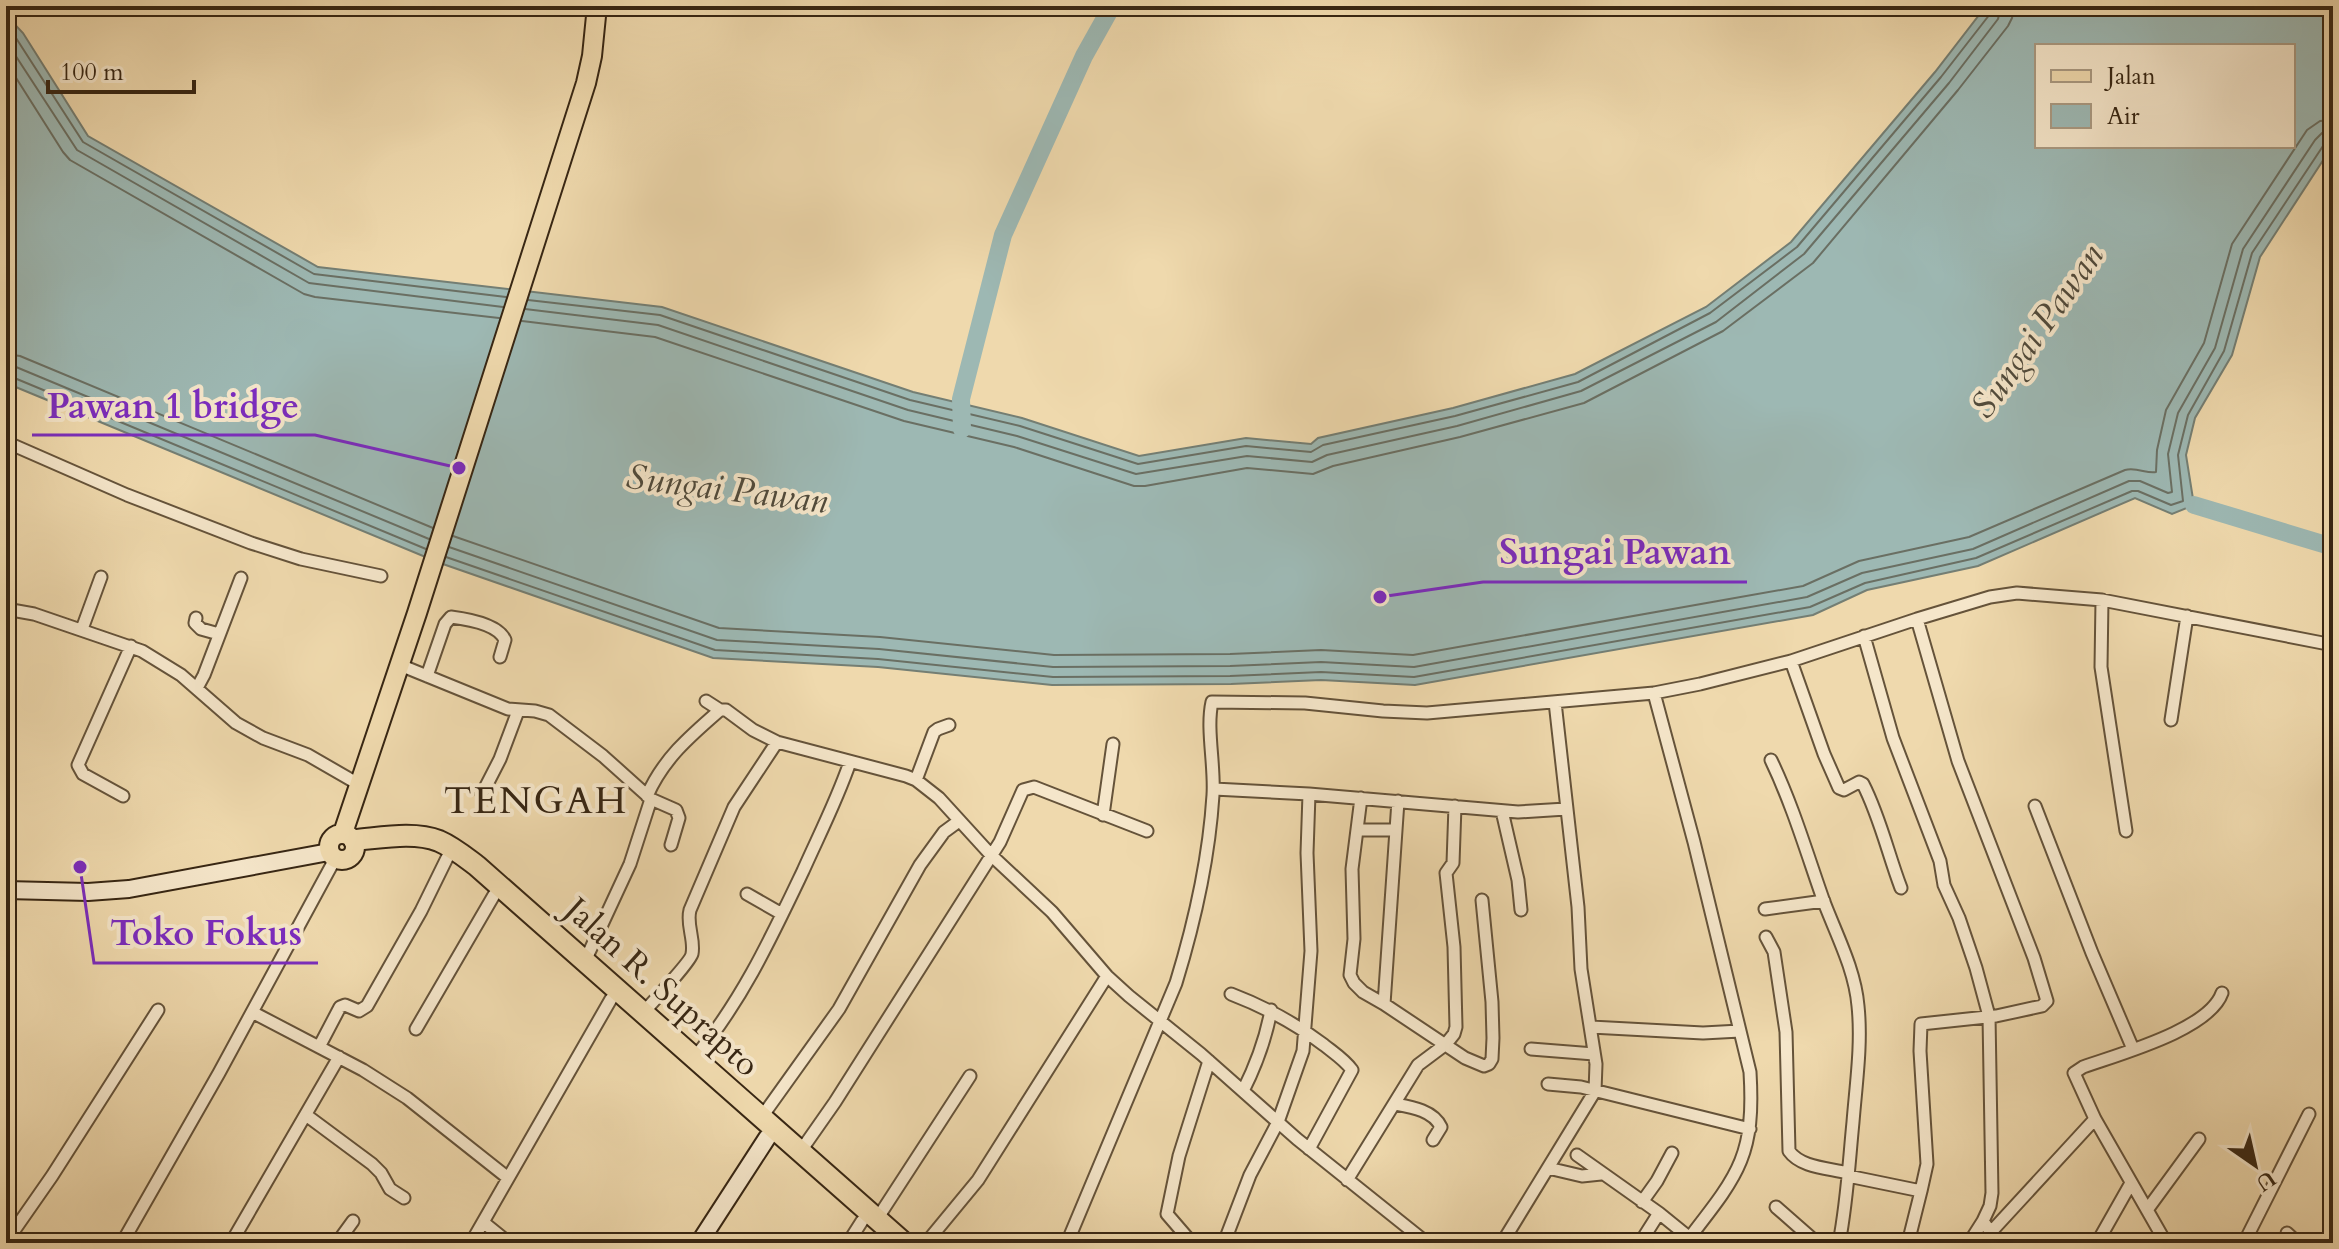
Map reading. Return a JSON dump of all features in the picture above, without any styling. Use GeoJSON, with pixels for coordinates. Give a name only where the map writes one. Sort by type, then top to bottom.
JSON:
{"type":"FeatureCollection","features":[{"type":"Feature","properties":{"kind":"highway","name":"Jalan R. Suprapto"},"geometry":{"type":"LineString","coordinates":[[343,847],[419,837],[431,838],[453,848],[643,1013],[767,1138],[904,1243]]}},
{"type":"Feature","properties":{"kind":"highway","name":"Jalan R. Suprapto"},"geometry":{"type":"LineString","coordinates":[[343,847],[409,848],[435,852],[447,858],[494,895],[611,999],[683,1053],[800,1152],[863,1214],[887,1243]]}},
{"type":"Feature","properties":{"kind":"main road"},"geometry":{"type":"LineString","coordinates":[[343,847],[360,785],[586,83],[597,6]]}},
{"type":"Feature","properties":{"kind":"street"},"geometry":{"type":"LineString","coordinates":[[6,442],[139,500],[251,543],[301,559],[381,576]]}},
{"type":"Feature","properties":{"kind":"street"},"geometry":{"type":"LineString","coordinates":[[82,629],[101,577]]}},
{"type":"Feature","properties":{"kind":"street"},"geometry":{"type":"LineString","coordinates":[[197,688],[241,578]]}},
{"type":"Feature","properties":{"kind":"street"},"geometry":{"type":"LineString","coordinates":[[1067,1243],[1176,983],[1209,849],[1214,789],[1211,704],[1214,701],[1305,703],[1427,713],[1654,693],[1791,661],[1990,597],[2017,593],[2102,600],[2333,645]]}},
{"type":"Feature","properties":{"kind":"street"},"geometry":{"type":"LineString","coordinates":[[2102,600],[2101,667],[2126,831]]}},
{"type":"Feature","properties":{"kind":"street"},"geometry":{"type":"LineString","coordinates":[[6,609],[34,614],[131,646],[167,665],[236,723],[263,738],[308,755],[360,785]]}},
{"type":"Feature","properties":{"kind":"street"},"geometry":{"type":"LineString","coordinates":[[2171,720],[2187,616]]}},
{"type":"Feature","properties":{"kind":"street"},"geometry":{"type":"LineString","coordinates":[[427,676],[445,624],[451,617],[482,624],[501,634],[505,640],[500,657]]}},
{"type":"Feature","properties":{"kind":"street"},"geometry":{"type":"LineString","coordinates":[[196,618],[195,623],[200,628],[219,634]]}},
{"type":"Feature","properties":{"kind":"street"},"geometry":{"type":"LineString","coordinates":[[1908,1243],[1927,1164],[1920,1026],[1926,1022],[1989,1016],[2042,1006],[2047,1001],[2022,925],[1958,761],[1917,619]]}},
{"type":"Feature","properties":{"kind":"street"},"geometry":{"type":"LineString","coordinates":[[1864,636],[1893,738],[1940,861],[1944,885],[1959,918],[1989,1016],[1992,1193],[1990,1206],[1969,1243]]}},
{"type":"Feature","properties":{"kind":"street"},"geometry":{"type":"LineString","coordinates":[[123,796],[83,774],[78,765],[131,646]]}},
{"type":"Feature","properties":{"kind":"street"},"geometry":{"type":"LineString","coordinates":[[1791,661],[1839,788],[1844,790],[1859,782],[1863,784],[1876,811],[1901,888]]}},
{"type":"Feature","properties":{"kind":"street"},"geometry":{"type":"LineString","coordinates":[[400,665],[508,709],[549,715],[593,747],[649,797],[678,812],[671,845]]}},
{"type":"Feature","properties":{"kind":"street"},"geometry":{"type":"LineString","coordinates":[[1570,1151],[1693,1240],[1738,1170],[1750,1129],[1750,1072],[1654,693]]}},
{"type":"Feature","properties":{"kind":"street"},"geometry":{"type":"LineString","coordinates":[[706,701],[777,742],[916,780],[939,798],[991,855],[1052,912],[1107,976],[1422,1241]]}},
{"type":"Feature","properties":{"kind":"street"},"geometry":{"type":"LineString","coordinates":[[1502,1243],[1548,1168],[1570,1151],[1595,1091],[1594,1054],[1581,969],[1578,907],[1555,702]]}},
{"type":"Feature","properties":{"kind":"street"},"geometry":{"type":"LineString","coordinates":[[585,961],[634,856],[657,773],[667,759],[720,710]]}},
{"type":"Feature","properties":{"kind":"street"},"geometry":{"type":"LineString","coordinates":[[482,794],[500,759],[518,711]]}},
{"type":"Feature","properties":{"kind":"street"},"geometry":{"type":"LineString","coordinates":[[916,780],[934,732],[949,725]]}},
{"type":"Feature","properties":{"kind":"street"},"geometry":{"type":"LineString","coordinates":[[643,1013],[692,957],[690,910],[734,807],[777,742]]}},
{"type":"Feature","properties":{"kind":"street"},"geometry":{"type":"LineString","coordinates":[[1103,815],[1113,744]]}},
{"type":"Feature","properties":{"kind":"street"},"geometry":{"type":"LineString","coordinates":[[1771,760],[1792,807],[1856,989],[1859,1008],[1860,1034],[1839,1243]]}},
{"type":"Feature","properties":{"kind":"street"},"geometry":{"type":"LineString","coordinates":[[683,1053],[742,992],[833,807],[850,762]]}},
{"type":"Feature","properties":{"kind":"street"},"geometry":{"type":"LineString","coordinates":[[800,1152],[1000,842],[1023,790],[1034,787],[1147,831]]}},
{"type":"Feature","properties":{"kind":"street"},"geometry":{"type":"LineString","coordinates":[[1214,789],[1518,812],[1566,809]]}},
{"type":"Feature","properties":{"kind":"street"},"geometry":{"type":"LineString","coordinates":[[1224,1243],[1247,1183],[1278,1122],[1303,1051],[1311,951],[1307,853],[1309,794]]}},
{"type":"Feature","properties":{"kind":"street"},"geometry":{"type":"LineString","coordinates":[[1361,798],[1352,869],[1354,939],[1350,975],[1363,992],[1475,1064],[1487,1065],[1492,1059],[1492,1002],[1482,900]]}},
{"type":"Feature","properties":{"kind":"street"},"geometry":{"type":"LineString","coordinates":[[1384,1004],[1398,801]]}},
{"type":"Feature","properties":{"kind":"street"},"geometry":{"type":"LineString","coordinates":[[1347,1180],[1418,1065],[1454,1034],[1457,1013],[1454,947],[1446,873],[1453,863],[1455,806]]}},
{"type":"Feature","properties":{"kind":"street"},"geometry":{"type":"LineString","coordinates":[[2035,806],[2133,1049]]}},
{"type":"Feature","properties":{"kind":"street"},"geometry":{"type":"LineString","coordinates":[[1502,811],[1518,880],[1521,910]]}},
{"type":"Feature","properties":{"kind":"street"},"geometry":{"type":"LineString","coordinates":[[761,1118],[839,1009],[920,865],[944,832],[959,821]]}},
{"type":"Feature","properties":{"kind":"street"},"geometry":{"type":"LineString","coordinates":[[1357,830],[1396,830]]}},
{"type":"Feature","properties":{"kind":"street"},"geometry":{"type":"LineString","coordinates":[[6,890],[88,892],[129,889],[343,847]]}},
{"type":"Feature","properties":{"kind":"street"},"geometry":{"type":"LineString","coordinates":[[122,1243],[343,847]]}},
{"type":"Feature","properties":{"kind":"street"},"geometry":{"type":"LineString","coordinates":[[319,1047],[340,1007],[345,1005],[359,1011],[367,1006],[447,858]]}},
{"type":"Feature","properties":{"kind":"street"},"geometry":{"type":"LineString","coordinates":[[747,894],[782,914]]}},
{"type":"Feature","properties":{"kind":"street"},"geometry":{"type":"LineString","coordinates":[[416,1029],[494,895]]}},
{"type":"Feature","properties":{"kind":"street"},"geometry":{"type":"LineString","coordinates":[[1765,909],[1824,901]]}},
{"type":"Feature","properties":{"kind":"street"},"geometry":{"type":"LineString","coordinates":[[1766,937],[1774,952],[1786,1032],[1789,1151],[1805,1163],[1921,1191]]}},
{"type":"Feature","properties":{"kind":"street"},"geometry":{"type":"LineString","coordinates":[[926,1243],[978,1180],[1107,976]]}},
{"type":"Feature","properties":{"kind":"street"},"geometry":{"type":"LineString","coordinates":[[2166,1243],[2095,1119],[2075,1072],[2183,1029],[2213,1009],[2222,993]]}},
{"type":"Feature","properties":{"kind":"street"},"geometry":{"type":"LineString","coordinates":[[1231,994],[1271,1010],[1305,1031],[1349,1066],[1352,1072],[1309,1149]]}},
{"type":"Feature","properties":{"kind":"street"},"geometry":{"type":"LineString","coordinates":[[471,1243],[611,999]]}},
{"type":"Feature","properties":{"kind":"street"},"geometry":{"type":"LineString","coordinates":[[6,1242],[158,1010]]}},
{"type":"Feature","properties":{"kind":"street"},"geometry":{"type":"LineString","coordinates":[[1243,1091],[1255,1068],[1271,1010]]}},
{"type":"Feature","properties":{"kind":"street"},"geometry":{"type":"LineString","coordinates":[[252,1012],[339,1057],[407,1098],[508,1178]]}},
{"type":"Feature","properties":{"kind":"street"},"geometry":{"type":"LineString","coordinates":[[1591,1027],[1703,1033],[1740,1031]]}},
{"type":"Feature","properties":{"kind":"street"},"geometry":{"type":"LineString","coordinates":[[1531,1049],[1594,1054]]}},
{"type":"Feature","properties":{"kind":"street"},"geometry":{"type":"LineString","coordinates":[[231,1243],[339,1057]]}},
{"type":"Feature","properties":{"kind":"street"},"geometry":{"type":"LineString","coordinates":[[1192,1243],[1167,1214],[1179,1156],[1209,1061]]}},
{"type":"Feature","properties":{"kind":"street"},"geometry":{"type":"LineString","coordinates":[[848,1243],[863,1214],[970,1076]]}},
{"type":"Feature","properties":{"kind":"street"},"geometry":{"type":"LineString","coordinates":[[1548,1084],[1581,1087],[1750,1129]]}},
{"type":"Feature","properties":{"kind":"street"},"geometry":{"type":"LineString","coordinates":[[1394,1104],[1418,1108],[1439,1122],[1441,1127],[1433,1140]]}},
{"type":"Feature","properties":{"kind":"street"},"geometry":{"type":"LineString","coordinates":[[2244,1243],[2309,1114]]}},
{"type":"Feature","properties":{"kind":"street"},"geometry":{"type":"LineString","coordinates":[[306,1115],[372,1164],[390,1189],[404,1198]]}},
{"type":"Feature","properties":{"kind":"street"},"geometry":{"type":"LineString","coordinates":[[1991,1232],[2095,1119]]}},
{"type":"Feature","properties":{"kind":"street"},"geometry":{"type":"LineString","coordinates":[[699,1243],[767,1138]]}},
{"type":"Feature","properties":{"kind":"street"},"geometry":{"type":"LineString","coordinates":[[2147,1210],[2199,1139]]}},
{"type":"Feature","properties":{"kind":"street"},"geometry":{"type":"LineString","coordinates":[[1642,1202],[1672,1153]]}},
{"type":"Feature","properties":{"kind":"street"},"geometry":{"type":"LineString","coordinates":[[1548,1168],[1582,1176],[1601,1174]]}},
{"type":"Feature","properties":{"kind":"street"},"geometry":{"type":"LineString","coordinates":[[2097,1243],[2131,1183]]}},
{"type":"Feature","properties":{"kind":"street"},"geometry":{"type":"LineString","coordinates":[[1776,1207],[1817,1243]]}},
{"type":"Feature","properties":{"kind":"street"},"geometry":{"type":"LineString","coordinates":[[1640,1243],[1659,1213]]}},
{"type":"Feature","properties":{"kind":"street"},"geometry":{"type":"LineString","coordinates":[[337,1243],[353,1221]]}},
{"type":"Feature","properties":{"kind":"street"},"geometry":{"type":"LineString","coordinates":[[1983,1221],[1998,1243]]}},
{"type":"Feature","properties":{"kind":"street"},"geometry":{"type":"LineString","coordinates":[[483,1222],[509,1243]]}},
{"type":"Feature","properties":{"kind":"street"},"geometry":{"type":"LineString","coordinates":[[2287,1233],[2298,1243]]}},
{"type":"Feature","properties":{"kind":"water"},"geometry":{"type":"Polygon","coordinates":[[[1986,6],[2333,6],[2333,145],[2260,257],[2232,355],[2195,418],[2186,455],[2194,505],[2172,514],[2135,498],[1978,566],[1867,590],[1813,615],[1415,685],[1321,680],[1052,685],[878,667],[713,658],[440,563],[6,383],[6,15],[23,33],[88,136],[318,267],[662,307],[913,392],[1022,418],[1139,456],[1246,438],[1311,444],[1318,438],[1453,408],[1575,374],[1706,307],[1791,242],[1935,72],[1986,6]]]}},
{"type":"Feature","properties":{"kind":"waterway"},"geometry":{"type":"LineString","coordinates":[[962,429],[961,399],[1003,235],[1084,56],[1112,6]]}},
{"type":"Feature","properties":{"kind":"waterway"},"geometry":{"type":"LineString","coordinates":[[2194,505],[2333,547]]}},
{"type":"Feature","properties":{"kind":"place","name":"Pawan 1 bridge"},"geometry":{"type":"Point","coordinates":[459,468]}},
{"type":"Feature","properties":{"kind":"place","name":"Sungai Pawan"},"geometry":{"type":"Point","coordinates":[1380,597]}},
{"type":"Feature","properties":{"kind":"place","name":"Toko Fokus"},"geometry":{"type":"Point","coordinates":[80,867]}},
{"type":"Feature","properties":{"kind":"district","name":"TENGAH"},"geometry":{"type":"Point","coordinates":[536,801]}}]}
